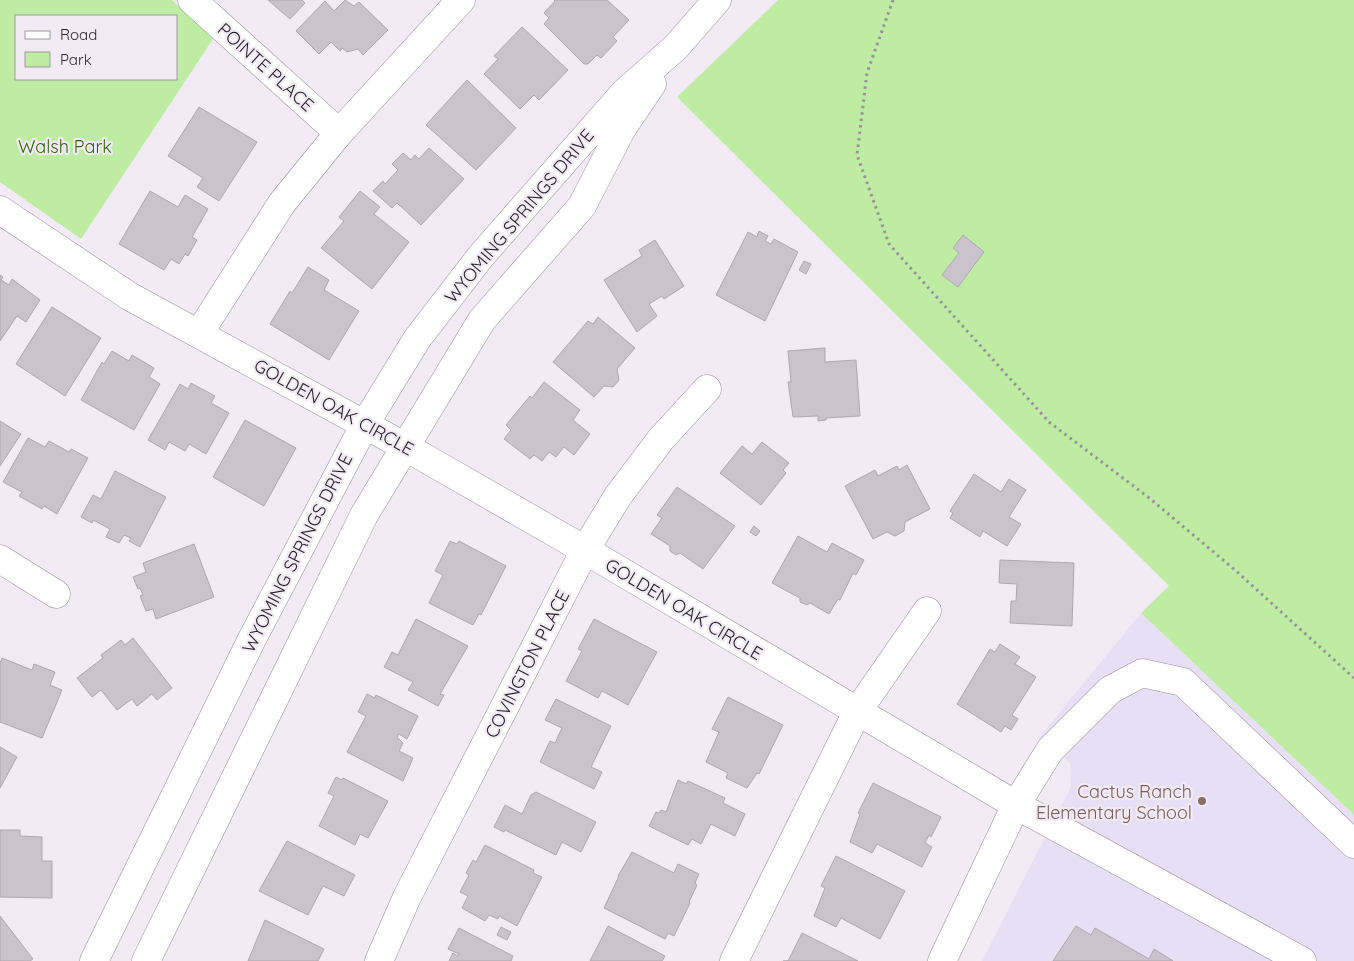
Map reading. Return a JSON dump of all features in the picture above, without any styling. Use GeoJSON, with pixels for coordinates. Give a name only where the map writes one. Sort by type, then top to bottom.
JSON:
{"type":"FeatureCollection","features":[{"type":"Feature","properties":{"kind":"street","name":"POINTE PLACE"},"geometry":{"type":"LineString","coordinates":[[192,0],[339,133]]}},
{"type":"Feature","properties":{"kind":"street"},"geometry":{"type":"LineString","coordinates":[[200,332],[282,203],[339,133],[461,0]]}},
{"type":"Feature","properties":{"kind":"street","name":"WYOMING SPRINGS DRIVE"},"geometry":{"type":"LineString","coordinates":[[94,961],[252,640],[365,424],[417,339],[481,256],[626,92],[676,47],[717,0]]}},
{"type":"Feature","properties":{"kind":"street","name":"WYOMING SPRINGS DRIVE"},"geometry":{"type":"LineString","coordinates":[[146,961],[364,515],[404,446],[482,320],[582,206],[621,130],[676,47]]}},
{"type":"Feature","properties":{"kind":"street","name":"GOLDEN OAK CIRCLE"},"geometry":{"type":"LineString","coordinates":[[0,210],[130,296],[200,332],[586,550],[856,712],[1016,805],[1302,961]]}},
{"type":"Feature","properties":{"kind":"street","name":"COVINGTON PLACE"},"geometry":{"type":"LineString","coordinates":[[379,961],[411,889],[586,550],[618,496],[661,439],[707,389]]}},
{"type":"Feature","properties":{"kind":"street"},"geometry":{"type":"LineString","coordinates":[[0,559],[56,594]]}},
{"type":"Feature","properties":{"kind":"street"},"geometry":{"type":"LineString","coordinates":[[734,961],[856,712],[928,612]]}},
{"type":"Feature","properties":{"kind":"street"},"geometry":{"type":"LineString","coordinates":[[942,961],[1016,805],[1050,750],[1110,690],[1142,673],[1183,682],[1354,844]]}},
{"type":"Feature","properties":{"kind":"path"},"geometry":{"type":"LineString","coordinates":[[893,0],[867,73],[857,154],[889,244],[1049,422],[1148,497],[1235,570],[1354,678]]}},
{"type":"Feature","properties":{"kind":"shaded area","name":"Cactus Ranch Elementary School"},"geometry":{"type":"Polygon","coordinates":[[[1141,613],[1354,815],[1354,961],[982,961],[1071,787],[1070,762],[1038,739],[1141,613]]]}},
{"type":"Feature","properties":{"kind":"green space","name":"Walsh Park"},"geometry":{"type":"Polygon","coordinates":[[[0,0],[172,0],[213,39],[81,239],[0,182],[0,0]]]}},
{"type":"Feature","properties":{"kind":"green space"},"geometry":{"type":"Polygon","coordinates":[[[778,0],[1354,0],[1354,815],[1141,613],[1169,586],[677,97],[778,0]]]}},
{"type":"Feature","properties":{"kind":"building"},"geometry":{"type":"Polygon","coordinates":[[[268,0],[302,0],[305,3],[290,19],[268,0]]]}},
{"type":"Feature","properties":{"kind":"building"},"geometry":{"type":"Polygon","coordinates":[[[345,0],[354,6],[359,2],[388,30],[363,55],[358,49],[347,52],[342,48],[340,51],[331,42],[319,54],[296,31],[325,1],[334,11],[345,0]]]}},
{"type":"Feature","properties":{"kind":"building"},"geometry":{"type":"Polygon","coordinates":[[[554,0],[607,0],[629,20],[613,37],[617,41],[601,58],[597,55],[588,64],[584,64],[544,24],[549,18],[544,13],[554,0]]]}},
{"type":"Feature","properties":{"kind":"building"},"geometry":{"type":"Polygon","coordinates":[[[522,27],[568,70],[539,100],[534,95],[520,109],[484,74],[498,59],[494,56],[522,27]]]}},
{"type":"Feature","properties":{"kind":"building"},"geometry":{"type":"Polygon","coordinates":[[[467,80],[516,128],[476,170],[426,125],[467,80]]]}},
{"type":"Feature","properties":{"kind":"building"},"geometry":{"type":"Polygon","coordinates":[[[199,107],[257,142],[219,201],[197,187],[203,178],[168,156],[199,107]]]}},
{"type":"Feature","properties":{"kind":"building"},"geometry":{"type":"Polygon","coordinates":[[[429,148],[464,179],[421,225],[397,203],[392,208],[373,191],[383,181],[385,184],[398,170],[392,164],[403,153],[411,160],[415,155],[419,159],[429,148]]]}},
{"type":"Feature","properties":{"kind":"building"},"geometry":{"type":"Polygon","coordinates":[[[150,191],[178,207],[185,195],[208,209],[192,237],[197,240],[188,256],[185,254],[179,264],[171,259],[164,270],[119,244],[150,191]]]}},
{"type":"Feature","properties":{"kind":"building"},"geometry":{"type":"Polygon","coordinates":[[[360,191],[380,207],[374,214],[409,242],[372,289],[321,248],[344,221],[339,217],[360,191]]]}},
{"type":"Feature","properties":{"kind":"building"},"geometry":{"type":"Polygon","coordinates":[[[759,231],[768,236],[765,241],[771,244],[774,239],[798,252],[765,321],[716,295],[748,232],[757,237],[759,231]]]}},
{"type":"Feature","properties":{"kind":"building"},"geometry":{"type":"Polygon","coordinates":[[[963,235],[984,252],[958,287],[942,275],[959,253],[953,248],[963,235]]]}},
{"type":"Feature","properties":{"kind":"building"},"geometry":{"type":"Polygon","coordinates":[[[655,240],[684,286],[664,299],[662,296],[649,304],[657,316],[637,332],[604,280],[642,256],[639,250],[655,240]]]}},
{"type":"Feature","properties":{"kind":"building"},"geometry":{"type":"Polygon","coordinates":[[[804,261],[811,264],[806,274],[799,270],[804,261]]]}},
{"type":"Feature","properties":{"kind":"building"},"geometry":{"type":"Polygon","coordinates":[[[308,267],[329,280],[324,290],[359,311],[329,360],[270,324],[290,291],[292,293],[308,267]]]}},
{"type":"Feature","properties":{"kind":"building"},"geometry":{"type":"Polygon","coordinates":[[[0,275],[3,277],[1,280],[9,285],[12,279],[40,300],[26,322],[17,316],[0,341],[0,275]]]}},
{"type":"Feature","properties":{"kind":"building"},"geometry":{"type":"Polygon","coordinates":[[[52,307],[101,338],[65,396],[16,364],[52,307]]]}},
{"type":"Feature","properties":{"kind":"building"},"geometry":{"type":"Polygon","coordinates":[[[598,317],[635,348],[617,369],[619,380],[613,387],[604,386],[594,397],[553,362],[588,321],[593,324],[598,317]]]}},
{"type":"Feature","properties":{"kind":"building"},"geometry":{"type":"Polygon","coordinates":[[[825,348],[825,362],[856,360],[860,416],[826,418],[826,420],[818,421],[818,416],[793,417],[788,382],[791,382],[788,351],[825,348]]]}},
{"type":"Feature","properties":{"kind":"building"},"geometry":{"type":"Polygon","coordinates":[[[112,351],[129,361],[132,355],[154,368],[149,377],[160,384],[134,430],[81,400],[102,362],[104,364],[112,351]]]}},
{"type":"Feature","properties":{"kind":"building"},"geometry":{"type":"Polygon","coordinates":[[[544,382],[580,410],[573,420],[590,434],[574,455],[564,447],[556,457],[549,452],[542,461],[534,455],[530,459],[504,439],[511,430],[506,425],[530,396],[532,398],[544,382]]]}},
{"type":"Feature","properties":{"kind":"building"},"geometry":{"type":"Polygon","coordinates":[[[191,383],[215,396],[211,403],[229,413],[206,454],[189,444],[185,451],[169,442],[165,450],[148,440],[180,384],[188,389],[191,383]]]}},
{"type":"Feature","properties":{"kind":"building"},"geometry":{"type":"Polygon","coordinates":[[[245,420],[296,448],[264,506],[213,477],[245,420]]]}},
{"type":"Feature","properties":{"kind":"building"},"geometry":{"type":"Polygon","coordinates":[[[0,421],[21,434],[0,466],[0,421]]]}},
{"type":"Feature","properties":{"kind":"building"},"geometry":{"type":"Polygon","coordinates":[[[28,438],[45,447],[49,441],[69,452],[71,449],[88,458],[57,514],[44,506],[42,509],[19,496],[22,492],[3,482],[28,438]]]}},
{"type":"Feature","properties":{"kind":"building"},"geometry":{"type":"Polygon","coordinates":[[[762,442],[789,463],[783,470],[786,473],[761,505],[720,473],[742,446],[752,454],[762,442]]]}},
{"type":"Feature","properties":{"kind":"building"},"geometry":{"type":"Polygon","coordinates":[[[907,465],[930,509],[905,522],[904,531],[895,536],[887,532],[873,539],[845,486],[875,470],[878,476],[897,466],[899,470],[907,465]]]}},
{"type":"Feature","properties":{"kind":"building"},"geometry":{"type":"Polygon","coordinates":[[[115,471],[166,497],[140,547],[129,541],[131,538],[124,535],[119,543],[106,537],[110,529],[93,520],[92,523],[81,517],[93,495],[101,499],[115,471]]]}},
{"type":"Feature","properties":{"kind":"building"},"geometry":{"type":"Polygon","coordinates":[[[974,474],[1001,492],[1009,479],[1026,490],[1009,517],[1021,524],[1007,546],[983,531],[980,537],[950,518],[953,513],[950,511],[974,474]]]}},
{"type":"Feature","properties":{"kind":"building"},"geometry":{"type":"Polygon","coordinates":[[[677,487],[735,526],[703,569],[680,553],[676,555],[670,551],[670,546],[651,534],[662,518],[657,515],[677,487]]]}},
{"type":"Feature","properties":{"kind":"building"},"geometry":{"type":"Polygon","coordinates":[[[754,526],[760,531],[756,536],[750,532],[754,526]]]}},
{"type":"Feature","properties":{"kind":"building"},"geometry":{"type":"Polygon","coordinates":[[[798,536],[827,552],[832,543],[864,560],[856,575],[853,573],[840,600],[838,599],[829,614],[810,603],[807,605],[800,602],[800,598],[772,583],[798,536]]]}},
{"type":"Feature","properties":{"kind":"building"},"geometry":{"type":"Polygon","coordinates":[[[450,541],[457,544],[459,541],[506,566],[481,615],[479,614],[473,625],[429,603],[443,575],[435,571],[450,541]]]}},
{"type":"Feature","properties":{"kind":"building"},"geometry":{"type":"Polygon","coordinates":[[[194,544],[214,597],[156,619],[153,609],[146,611],[140,596],[143,595],[133,577],[146,572],[143,563],[194,544]]]}},
{"type":"Feature","properties":{"kind":"building"},"geometry":{"type":"Polygon","coordinates":[[[1000,560],[1074,563],[1072,626],[1010,623],[1011,601],[1016,601],[1017,584],[999,583],[1000,560]]]}},
{"type":"Feature","properties":{"kind":"building"},"geometry":{"type":"Polygon","coordinates":[[[416,619],[468,646],[440,694],[444,695],[438,706],[408,690],[413,682],[384,667],[392,652],[398,655],[416,619]]]}},
{"type":"Feature","properties":{"kind":"building"},"geometry":{"type":"Polygon","coordinates":[[[594,619],[657,652],[628,705],[602,691],[598,698],[566,681],[582,651],[578,649],[594,619]]]}},
{"type":"Feature","properties":{"kind":"building"},"geometry":{"type":"Polygon","coordinates":[[[133,638],[172,688],[157,700],[152,694],[137,706],[132,699],[117,710],[101,690],[92,697],[77,678],[103,658],[101,655],[121,640],[125,645],[133,638]]]}},
{"type":"Feature","properties":{"kind":"building"},"geometry":{"type":"Polygon","coordinates":[[[1000,644],[1020,657],[1015,664],[1036,677],[1012,715],[1018,719],[1011,730],[1005,726],[1001,732],[957,704],[990,649],[995,652],[1000,644]]]}},
{"type":"Feature","properties":{"kind":"building"},"geometry":{"type":"Polygon","coordinates":[[[2,658],[32,670],[34,664],[55,672],[50,685],[62,690],[42,738],[0,722],[0,663],[2,658]]]}},
{"type":"Feature","properties":{"kind":"building"},"geometry":{"type":"Polygon","coordinates":[[[367,694],[375,698],[376,695],[418,716],[407,739],[399,734],[397,737],[403,743],[399,751],[413,758],[403,781],[347,752],[366,716],[358,712],[367,694]]]}},
{"type":"Feature","properties":{"kind":"building"},"geometry":{"type":"Polygon","coordinates":[[[728,697],[783,725],[759,774],[757,773],[747,788],[726,778],[728,773],[706,762],[719,732],[712,729],[728,697]]]}},
{"type":"Feature","properties":{"kind":"building"},"geometry":{"type":"Polygon","coordinates":[[[556,699],[611,726],[591,767],[602,772],[594,789],[540,762],[550,741],[555,743],[562,728],[545,720],[556,699]]]}},
{"type":"Feature","properties":{"kind":"building"},"geometry":{"type":"Polygon","coordinates":[[[0,747],[17,757],[0,788],[0,747]]]}},
{"type":"Feature","properties":{"kind":"building"},"geometry":{"type":"Polygon","coordinates":[[[336,777],[342,780],[343,778],[388,801],[368,838],[360,834],[355,845],[319,826],[334,796],[328,793],[336,777]]]}},
{"type":"Feature","properties":{"kind":"building"},"geometry":{"type":"Polygon","coordinates":[[[678,780],[686,784],[688,781],[725,798],[723,803],[745,814],[735,836],[711,824],[701,844],[692,839],[688,845],[649,826],[656,812],[659,813],[661,810],[666,812],[678,780]]]}},
{"type":"Feature","properties":{"kind":"building"},"geometry":{"type":"Polygon","coordinates":[[[873,783],[941,817],[931,837],[929,835],[925,843],[932,847],[922,867],[877,844],[872,853],[850,842],[860,814],[858,813],[873,783]]]}},
{"type":"Feature","properties":{"kind":"building"},"geometry":{"type":"Polygon","coordinates":[[[536,792],[596,822],[581,852],[562,842],[556,855],[505,830],[504,832],[494,827],[505,805],[522,814],[531,795],[536,792]]]}},
{"type":"Feature","properties":{"kind":"building"},"geometry":{"type":"Polygon","coordinates":[[[0,830],[20,830],[20,836],[42,837],[42,861],[52,861],[52,898],[0,897],[0,830]]]}},
{"type":"Feature","properties":{"kind":"building"},"geometry":{"type":"Polygon","coordinates":[[[287,841],[355,875],[344,896],[323,886],[308,915],[259,891],[287,841]]]}},
{"type":"Feature","properties":{"kind":"building"},"geometry":{"type":"Polygon","coordinates":[[[485,845],[534,870],[533,873],[542,877],[517,926],[499,916],[498,919],[489,915],[485,921],[462,908],[468,896],[460,892],[469,875],[466,873],[473,860],[476,862],[485,845]]]}},
{"type":"Feature","properties":{"kind":"building"},"geometry":{"type":"Polygon","coordinates":[[[632,852],[674,873],[678,864],[699,874],[690,903],[674,936],[668,933],[665,939],[604,908],[618,876],[632,852]]]}},
{"type":"Feature","properties":{"kind":"building"},"geometry":{"type":"Polygon","coordinates":[[[836,856],[905,891],[880,939],[841,918],[836,927],[814,916],[825,888],[821,886],[836,856]]]}},
{"type":"Feature","properties":{"kind":"building"},"geometry":{"type":"Polygon","coordinates":[[[0,916],[33,959],[30,961],[0,961],[0,916]]]}},
{"type":"Feature","properties":{"kind":"building"},"geometry":{"type":"Polygon","coordinates":[[[265,920],[324,949],[318,961],[248,961],[265,920]]]}},
{"type":"Feature","properties":{"kind":"building"},"geometry":{"type":"Polygon","coordinates":[[[608,926],[665,956],[662,961],[590,961],[608,926]]]}},
{"type":"Feature","properties":{"kind":"building"},"geometry":{"type":"Polygon","coordinates":[[[1076,926],[1091,935],[1095,928],[1149,959],[1154,949],[1173,961],[1053,961],[1076,926]]]}},
{"type":"Feature","properties":{"kind":"building"},"geometry":{"type":"Polygon","coordinates":[[[501,927],[511,932],[507,940],[497,935],[501,927]]]}},
{"type":"Feature","properties":{"kind":"building"},"geometry":{"type":"Polygon","coordinates":[[[459,928],[513,956],[511,961],[449,961],[453,953],[458,956],[459,954],[448,949],[459,928]]]}},
{"type":"Feature","properties":{"kind":"building"},"geometry":{"type":"Polygon","coordinates":[[[802,933],[858,961],[788,961],[802,933]]]}},
{"type":"Feature","properties":{"kind":"place","name":"Cactus Ranch Elementary School"},"geometry":{"type":"Point","coordinates":[1202,801]}}]}
